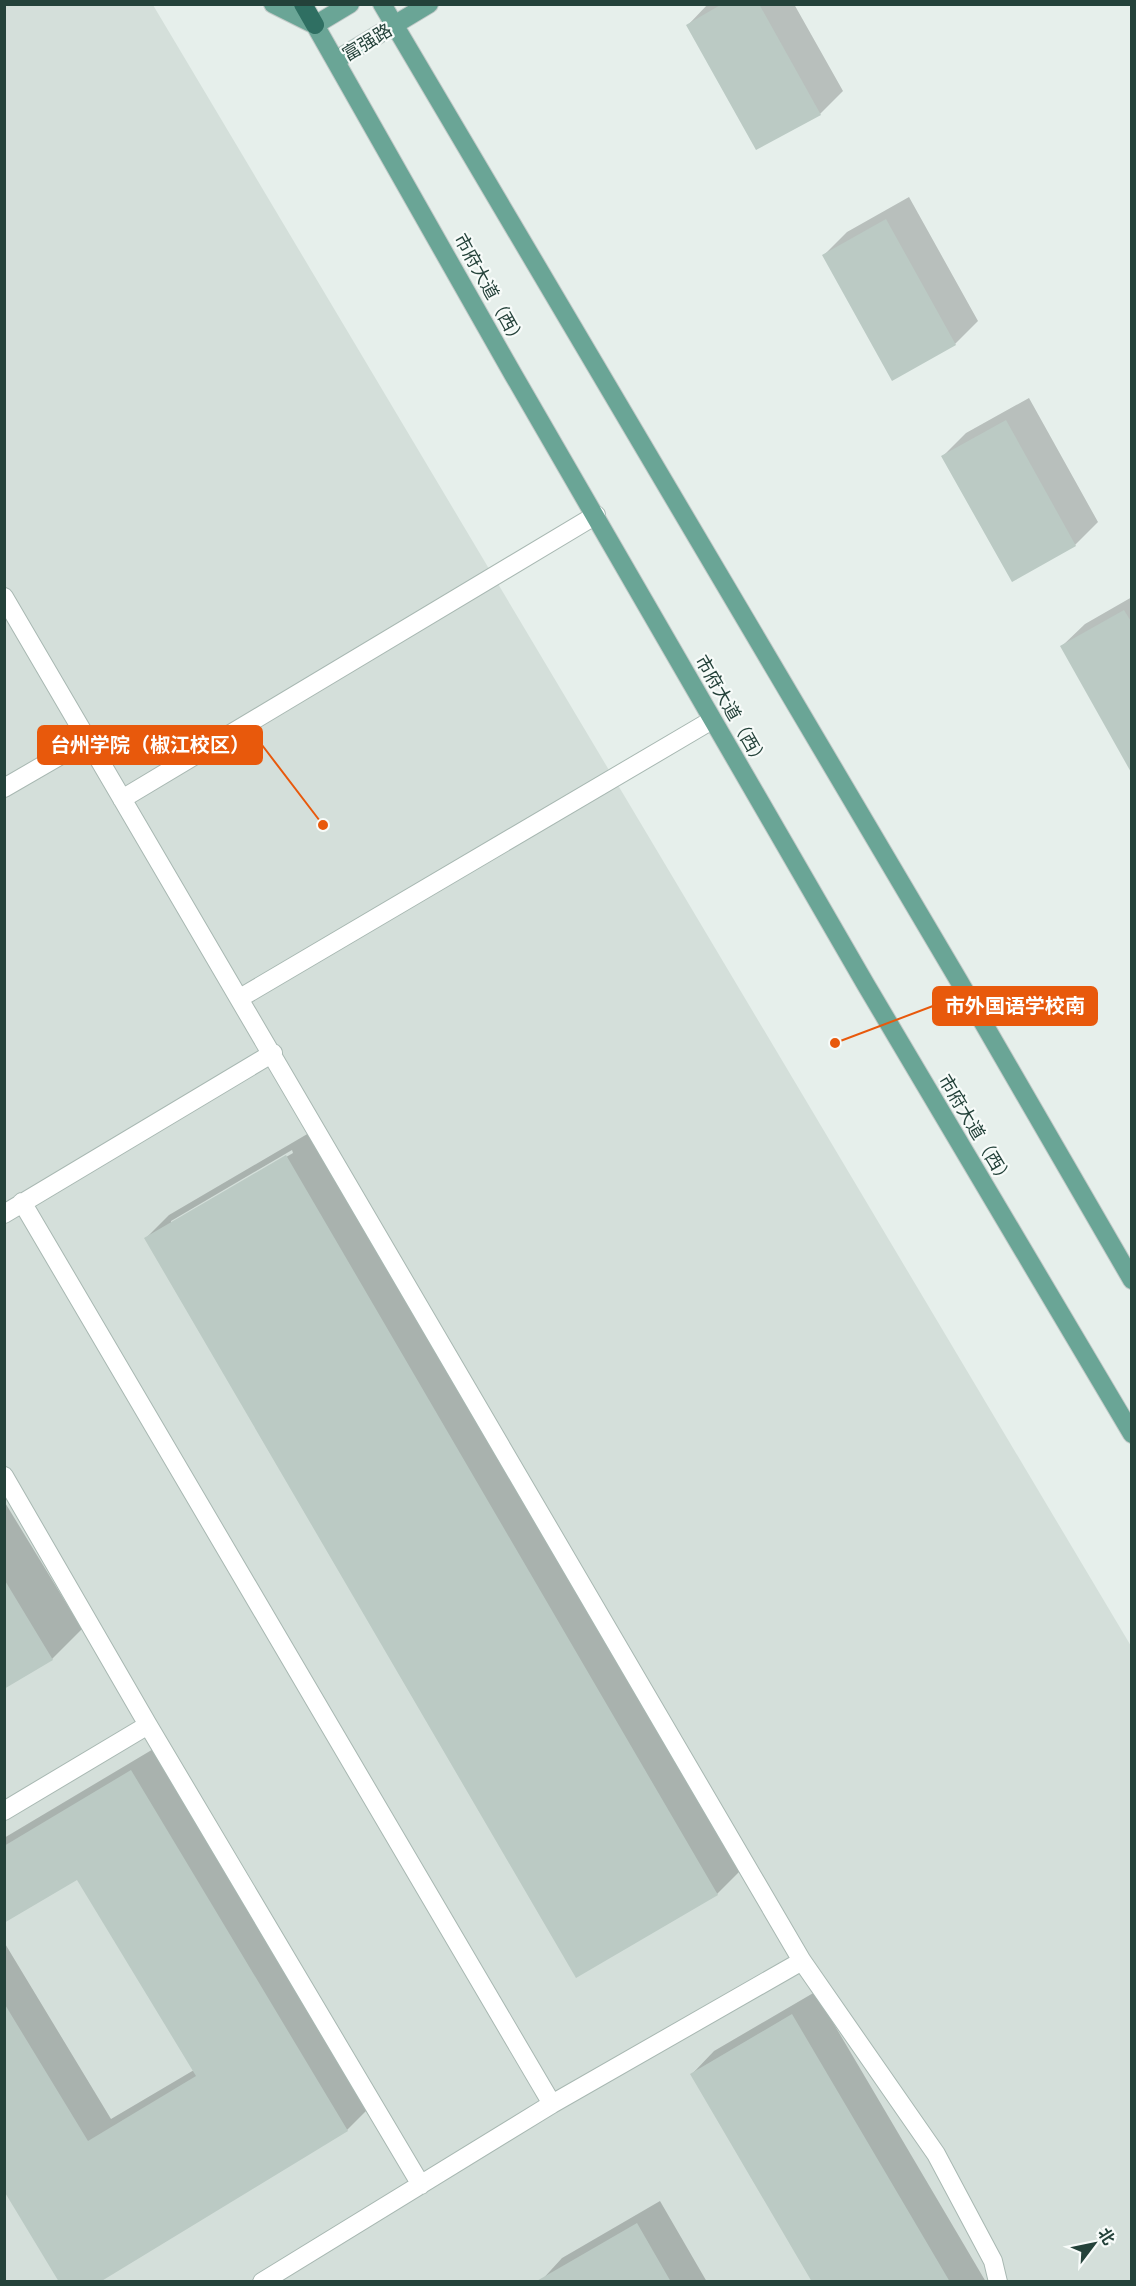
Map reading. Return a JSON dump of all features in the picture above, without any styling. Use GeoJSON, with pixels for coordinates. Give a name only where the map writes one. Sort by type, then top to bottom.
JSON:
{"type":"FeatureCollection","features":[{"type":"Feature","properties":{"kind":"highway","name":"市府大道（西）"},"geometry":{"type":"LineString","coordinates":[[303,4],[315,25]]}},
{"type":"Feature","properties":{"kind":"main road"},"geometry":{"type":"LineString","coordinates":[[273,4],[315,25],[350,4]]}},
{"type":"Feature","properties":{"kind":"main road"},"geometry":{"type":"LineString","coordinates":[[382,4],[959,981],[1131,1280]]}},
{"type":"Feature","properties":{"kind":"main road","name":"富强路"},"geometry":{"type":"LineString","coordinates":[[336,60],[429,4]]}},
{"type":"Feature","properties":{"kind":"main road","name":"市府大道（西）"},"geometry":{"type":"LineString","coordinates":[[315,25],[712,720],[1131,1434]]}},
{"type":"Feature","properties":{"kind":"street"},"geometry":{"type":"LineString","coordinates":[[122,799],[596,515]]}},
{"type":"Feature","properties":{"kind":"street"},"geometry":{"type":"LineString","coordinates":[[4,597],[273,1053],[802,1961],[936,2154],[993,2261],[998,2282]]}},
{"type":"Feature","properties":{"kind":"street"},"geometry":{"type":"LineString","coordinates":[[240,998],[712,720]]}},
{"type":"Feature","properties":{"kind":"street"},"geometry":{"type":"LineString","coordinates":[[4,789],[87,740]]}},
{"type":"Feature","properties":{"kind":"street"},"geometry":{"type":"LineString","coordinates":[[4,1214],[273,1053]]}},
{"type":"Feature","properties":{"kind":"street"},"geometry":{"type":"LineString","coordinates":[[22,1202],[552,2104]]}},
{"type":"Feature","properties":{"kind":"street"},"geometry":{"type":"LineString","coordinates":[[4,1476],[148,1725],[421,2184]]}},
{"type":"Feature","properties":{"kind":"street"},"geometry":{"type":"LineString","coordinates":[[4,1811],[148,1725]]}},
{"type":"Feature","properties":{"kind":"street"},"geometry":{"type":"LineString","coordinates":[[262,2282],[552,2104],[802,1961]]}},
{"type":"Feature","properties":{"kind":"shaded area"},"geometry":{"type":"Polygon","coordinates":[[[5,5],[153,5],[1131,1646],[1131,2281],[5,2282],[5,5]]]}},
{"type":"Feature","properties":{"kind":"building"},"geometry":{"type":"Polygon","coordinates":[[[722,4],[759,4],[821,115],[756,150],[686,25],[722,4]]]}},
{"type":"Feature","properties":{"kind":"building"},"geometry":{"type":"Polygon","coordinates":[[[886,219],[956,345],[892,381],[822,255],[886,219]]]}},
{"type":"Feature","properties":{"kind":"building"},"geometry":{"type":"Polygon","coordinates":[[[1006,420],[1076,546],[1012,582],[941,456],[1006,420]]]}},
{"type":"Feature","properties":{"kind":"building"},"geometry":{"type":"Polygon","coordinates":[[[1124,610],[1132,623],[1132,774],[1060,646],[1124,610]]]}},
{"type":"Feature","properties":{"kind":"building"},"geometry":{"type":"Polygon","coordinates":[[[286,1155],[718,1895],[576,1978],[144,1238],[286,1155]]]}},
{"type":"Feature","properties":{"kind":"building"},"geometry":{"type":"Polygon","coordinates":[[[4,1579],[53,1660],[4,1689],[4,1579]]]}},
{"type":"Feature","properties":{"kind":"building"},"geometry":{"type":"Polygon","coordinates":[[[131,1770],[348,2131],[100,2282],[59,2282],[4,2191],[4,2003],[88,2141],[196,2076],[77,1880],[4,1923],[4,1846],[131,1770]]]}},
{"type":"Feature","properties":{"kind":"building"},"geometry":{"type":"Polygon","coordinates":[[[792,2014],[950,2282],[812,2282],[690,2074],[792,2014]]]}},
{"type":"Feature","properties":{"kind":"building"},"geometry":{"type":"Polygon","coordinates":[[[637,2223],[671,2282],[535,2282],[637,2223]]]}},
{"type":"Feature","properties":{"kind":"place","name":"台州学院（椒江校区）"},"geometry":{"type":"Point","coordinates":[323,825]}},
{"type":"Feature","properties":{"kind":"place","name":"市外国语学校南"},"geometry":{"type":"Point","coordinates":[835,1043]}}]}
